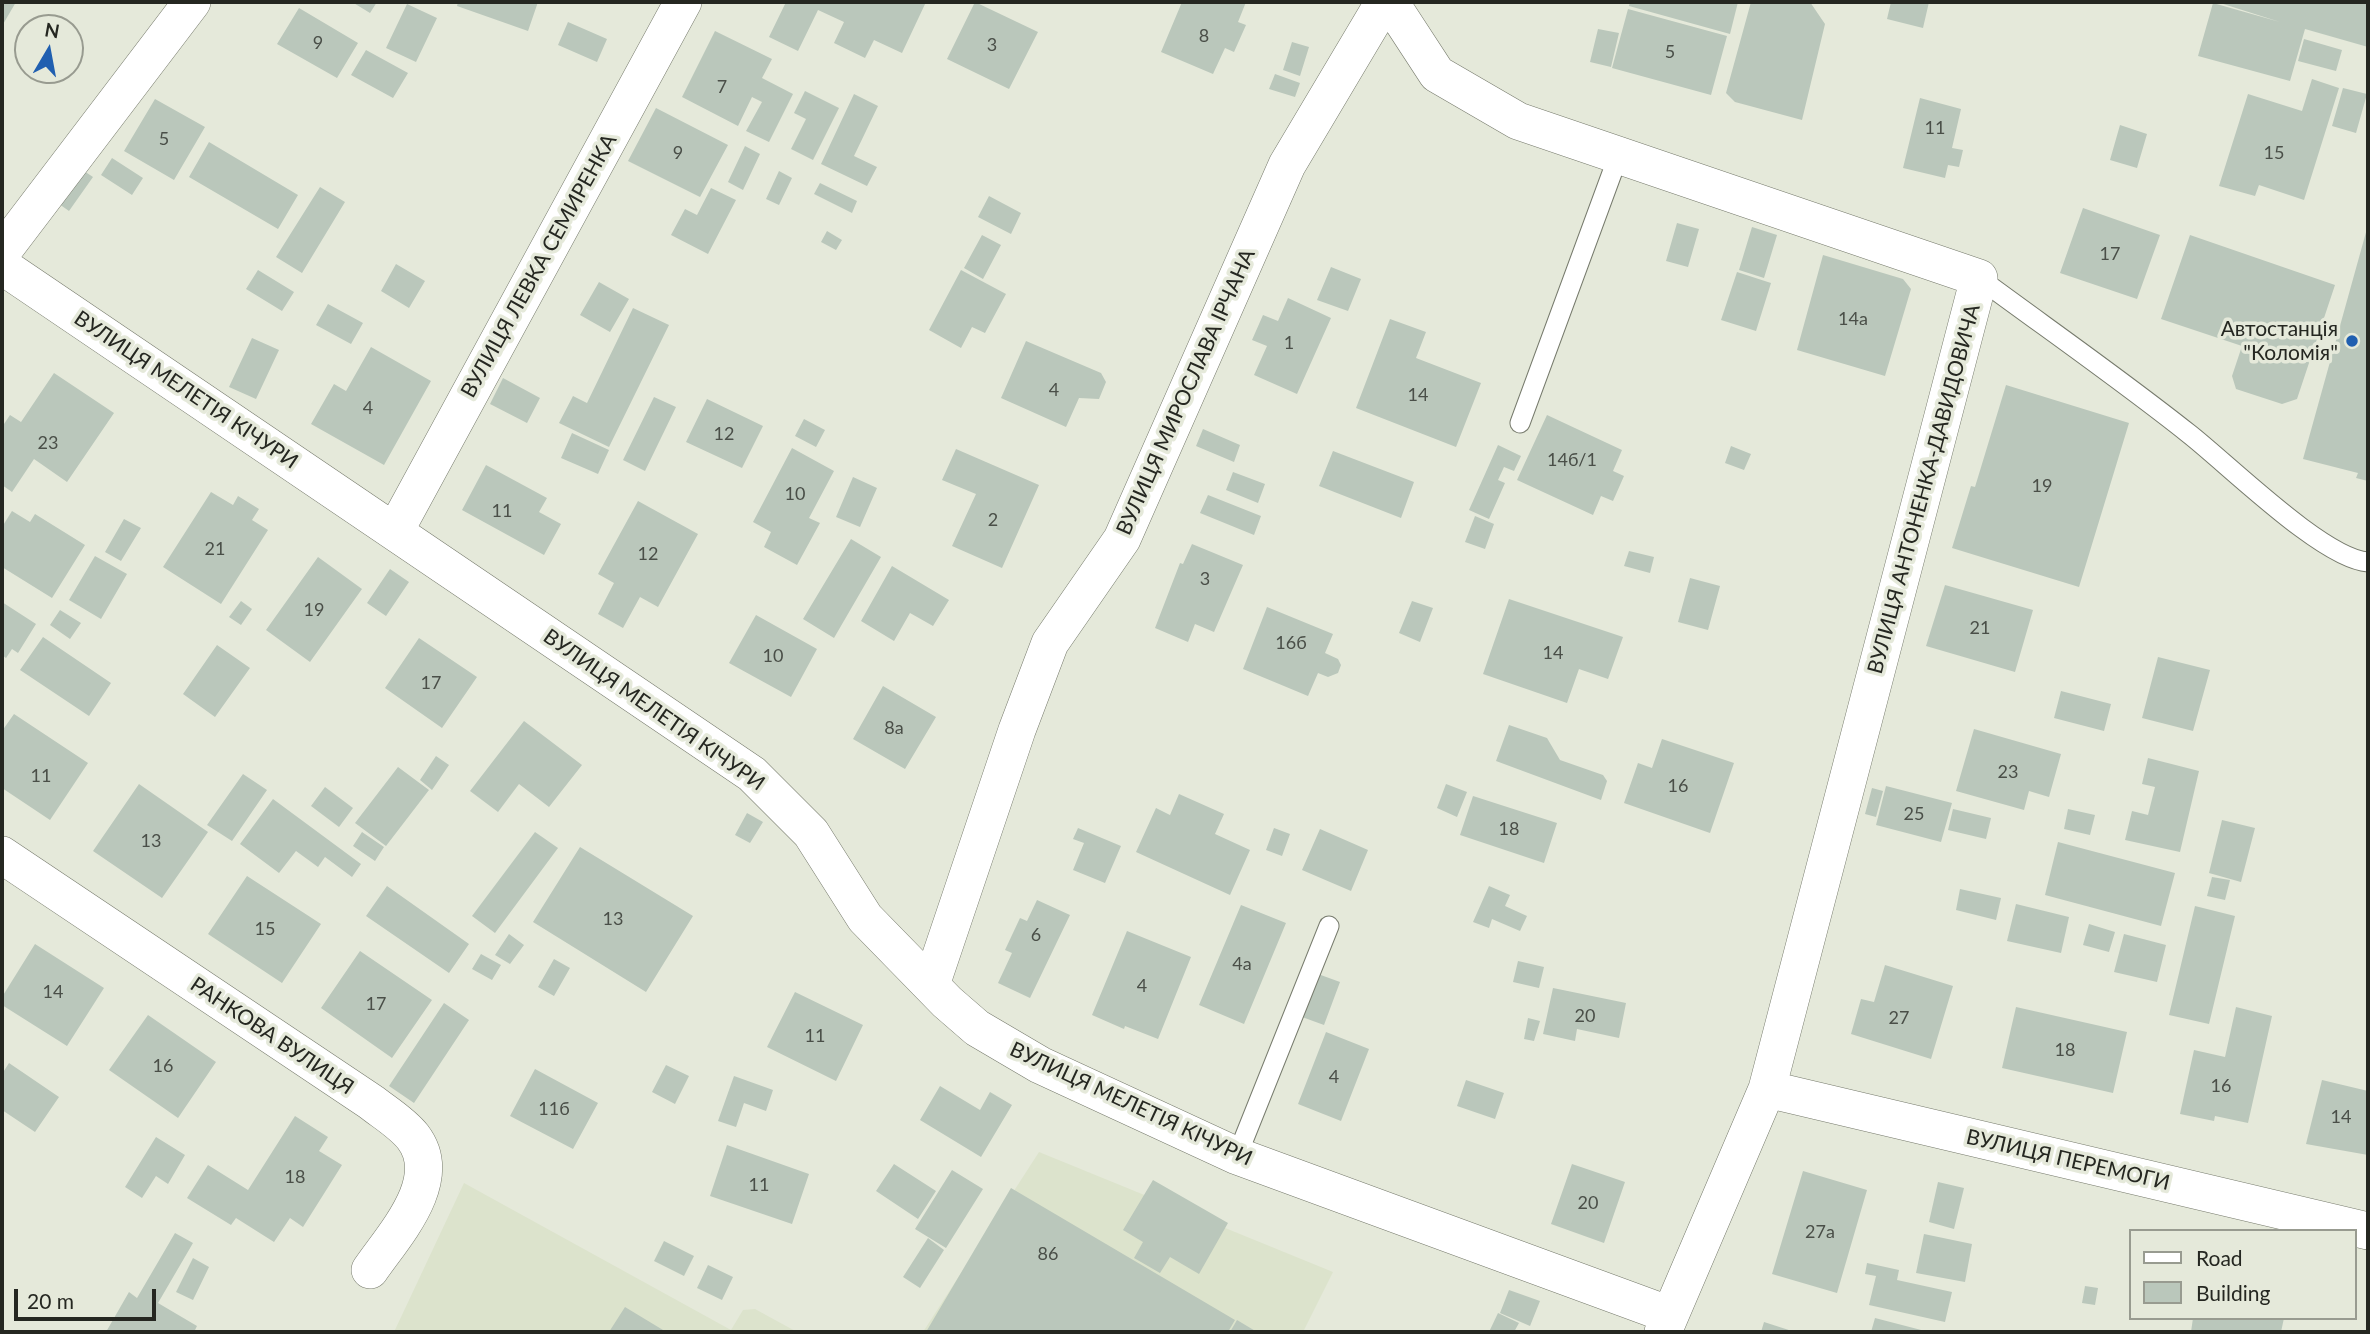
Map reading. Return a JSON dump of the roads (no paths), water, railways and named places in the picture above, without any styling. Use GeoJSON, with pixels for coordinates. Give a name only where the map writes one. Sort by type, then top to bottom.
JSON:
{"type":"FeatureCollection","features":[{"type":"Feature","properties":{"kind":"street"},"geometry":{"type":"LineString","coordinates":[[2,252],[192,2]]}},
{"type":"Feature","properties":{"kind":"street","name":"ВУЛИЦЯ ЛЕВКА СЕМИРЕНКА"},"geometry":{"type":"LineString","coordinates":[[395,531],[683,2]]}},
{"type":"Feature","properties":{"kind":"street","name":"ВУЛИЦЯ МИРОСЛАВА ІРЧАНА"},"geometry":{"type":"LineString","coordinates":[[931,985],[1017,730],[1051,643],[1122,539],[1287,165],[1384,2]]}},
{"type":"Feature","properties":{"kind":"street","name":"ВУЛИЦЯ АНТОНЕНКА-ДАВИДОВИЧА"},"geometry":{"type":"LineString","coordinates":[[1390,2],[1437,74],[1518,121],[1979,278],[1767,1089],[1666,1324]]}},
{"type":"Feature","properties":{"kind":"street","name":"ВУЛИЦЯ МЕЛЕТІЯ КІЧУРИ"},"geometry":{"type":"LineString","coordinates":[[2,266],[752,774],[811,834],[865,918],[977,1028],[1040,1065],[1237,1156],[1666,1324]]}},
{"type":"Feature","properties":{"kind":"street","name":"РАНКОВА ВУЛИЦЯ"},"geometry":{"type":"LineString","coordinates":[[2,855],[371,1102],[413,1138],[424,1162],[422,1187],[410,1211],[370,1270]]}},
{"type":"Feature","properties":{"kind":"street","name":"ВУЛИЦЯ ПЕРЕМОГИ"},"geometry":{"type":"LineString","coordinates":[[1767,1089],[2368,1231]]}},
{"type":"Feature","properties":{"kind":"lane"},"geometry":{"type":"LineString","coordinates":[[1520,423],[1619,154]]}},
{"type":"Feature","properties":{"kind":"lane"},"geometry":{"type":"LineString","coordinates":[[1979,278],[2188,433],[2308,533],[2355,561],[2368,562]]}},
{"type":"Feature","properties":{"kind":"lane"},"geometry":{"type":"LineString","coordinates":[[1237,1156],[1329,926]]}},
{"type":"Feature","properties":{"kind":"place","name":"Автостанція \"Коломія\""},"geometry":{"type":"Point","coordinates":[2352,341]}}]}
